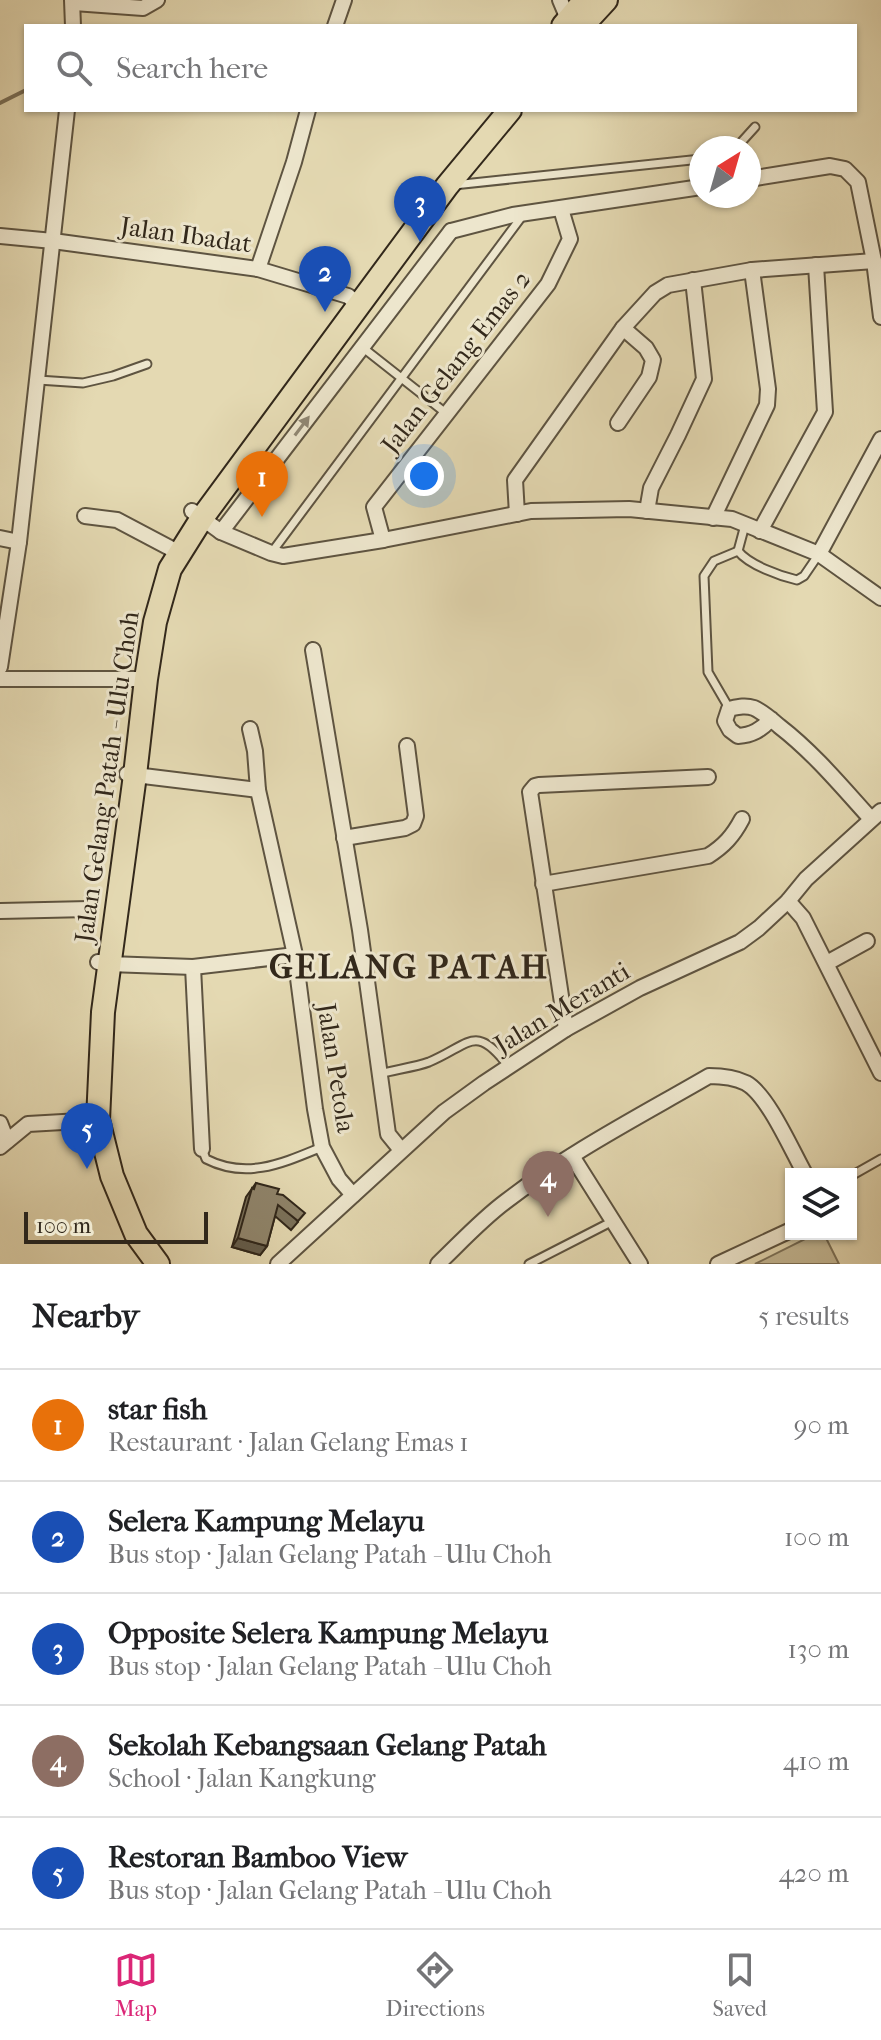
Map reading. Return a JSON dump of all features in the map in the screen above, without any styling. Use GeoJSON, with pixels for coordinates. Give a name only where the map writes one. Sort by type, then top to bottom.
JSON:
{"type":"FeatureCollection","features":[{"type":"Feature","properties":{"kind":"main road"},"geometry":{"type":"LineString","coordinates":[[574,11],[606,0]]}},
{"type":"Feature","properties":{"kind":"main road","name":"Jalan Gelang Patah - Ulu Choh"},"geometry":{"type":"LineString","coordinates":[[145,1264],[128,1241],[101,1180],[91,1121],[90,1020],[103,963],[130,775],[146,619],[160,564],[494,112]]}},
{"type":"Feature","properties":{"kind":"main road","name":"Jalan Gelang Patah - Ulu Choh"},"geometry":{"type":"LineString","coordinates":[[443,183],[508,112]]}},
{"type":"Feature","properties":{"kind":"main road","name":"Jalan Gelang Patah - Ulu Choh"},"geometry":{"type":"LineString","coordinates":[[141,678],[170,569],[197,515]]}},
{"type":"Feature","properties":{"kind":"main road","name":"Jalan Gelang Patah - Ulu Choh"},"geometry":{"type":"LineString","coordinates":[[91,1121],[136,1234],[158,1264]]}},
{"type":"Feature","properties":{"kind":"street"},"geometry":{"type":"LineString","coordinates":[[73,24],[73,1],[143,8],[157,0]]}},
{"type":"Feature","properties":{"kind":"street"},"geometry":{"type":"LineString","coordinates":[[336,24],[344,0]]}},
{"type":"Feature","properties":{"kind":"street"},"geometry":{"type":"LineString","coordinates":[[0,667],[19,542],[67,112]]}},
{"type":"Feature","properties":{"kind":"street"},"geometry":{"type":"LineString","coordinates":[[258,269],[307,112]]}},
{"type":"Feature","properties":{"kind":"street"},"geometry":{"type":"LineString","coordinates":[[761,177],[830,166],[845,169],[858,182],[874,261],[881,317]]}},
{"type":"Feature","properties":{"kind":"street"},"geometry":{"type":"LineString","coordinates":[[221,532],[451,231],[524,214],[689,189]]}},
{"type":"Feature","properties":{"kind":"street","name":"Jalan Gelang Emas 2"},"geometry":{"type":"LineString","coordinates":[[383,540],[374,507],[548,284],[570,239],[561,209]]}},
{"type":"Feature","properties":{"kind":"street"},"geometry":{"type":"LineString","coordinates":[[421,213],[451,231]]}},
{"type":"Feature","properties":{"kind":"street","name":"Jalan Ibadat"},"geometry":{"type":"LineString","coordinates":[[0,236],[258,269],[353,300]]}},
{"type":"Feature","properties":{"kind":"street"},"geometry":{"type":"LineString","coordinates":[[517,514],[515,480],[623,328],[655,293],[668,285],[752,270],[874,261]]}},
{"type":"Feature","properties":{"kind":"street"},"geometry":{"type":"LineString","coordinates":[[752,528],[825,412],[816,265]]}},
{"type":"Feature","properties":{"kind":"street"},"geometry":{"type":"LineString","coordinates":[[713,518],[767,405],[768,389],[752,270]]}},
{"type":"Feature","properties":{"kind":"street"},"geometry":{"type":"LineString","coordinates":[[647,511],[651,488],[704,379],[693,280]]}},
{"type":"Feature","properties":{"kind":"street"},"geometry":{"type":"LineString","coordinates":[[618,423],[649,377],[653,360],[646,348],[623,328]]}},
{"type":"Feature","properties":{"kind":"street"},"geometry":{"type":"LineString","coordinates":[[819,554],[881,439]]}},
{"type":"Feature","properties":{"kind":"street"},"geometry":{"type":"LineString","coordinates":[[197,515],[221,532],[283,556],[531,511],[629,509],[732,519],[819,554],[881,598]]}},
{"type":"Feature","properties":{"kind":"street"},"geometry":{"type":"LineString","coordinates":[[85,516],[117,520],[170,548]]}},
{"type":"Feature","properties":{"kind":"street"},"geometry":{"type":"LineString","coordinates":[[0,538],[19,542]]}},
{"type":"Feature","properties":{"kind":"street"},"geometry":{"type":"LineString","coordinates":[[313,650],[360,930],[388,1134],[401,1150]]}},
{"type":"Feature","properties":{"kind":"street"},"geometry":{"type":"LineString","coordinates":[[0,679],[141,678]]}},
{"type":"Feature","properties":{"kind":"street"},"geometry":{"type":"LineString","coordinates":[[771,719],[762,729],[738,736],[725,721],[729,709],[742,706],[755,708],[771,719],[792,736],[876,815]]}},
{"type":"Feature","properties":{"kind":"street","name":"Jalan Petola"},"geometry":{"type":"LineString","coordinates":[[250,729],[258,790],[295,955],[322,1147],[339,1179],[353,1195]]}},
{"type":"Feature","properties":{"kind":"street"},"geometry":{"type":"LineString","coordinates":[[344,838],[411,827],[416,816],[407,746]]}},
{"type":"Feature","properties":{"kind":"street"},"geometry":{"type":"LineString","coordinates":[[130,775],[258,790]]}},
{"type":"Feature","properties":{"kind":"street"},"geometry":{"type":"LineString","coordinates":[[566,1029],[530,792],[535,786],[708,777]]}},
{"type":"Feature","properties":{"kind":"street","name":"Jalan Meranti"},"geometry":{"type":"LineString","coordinates":[[278,1264],[444,1112],[566,1029],[640,988],[740,942],[788,901],[806,879],[876,815]]}},
{"type":"Feature","properties":{"kind":"street"},"geometry":{"type":"LineString","coordinates":[[543,884],[708,856],[734,834],[742,819]]}},
{"type":"Feature","properties":{"kind":"street"},"geometry":{"type":"LineString","coordinates":[[788,901],[803,918],[881,1073]]}},
{"type":"Feature","properties":{"kind":"street"},"geometry":{"type":"LineString","coordinates":[[0,911],[89,909]]}},
{"type":"Feature","properties":{"kind":"street"},"geometry":{"type":"LineString","coordinates":[[827,963],[867,941]]}},
{"type":"Feature","properties":{"kind":"street"},"geometry":{"type":"LineString","coordinates":[[103,963],[193,967],[295,955]]}},
{"type":"Feature","properties":{"kind":"street"},"geometry":{"type":"LineString","coordinates":[[193,967],[202,1149]]}},
{"type":"Feature","properties":{"kind":"street"},"geometry":{"type":"LineString","coordinates":[[438,1264],[502,1203],[572,1156],[709,1076],[725,1075],[748,1084],[764,1100],[802,1168]]}},
{"type":"Feature","properties":{"kind":"street"},"geometry":{"type":"LineString","coordinates":[[0,1123],[4,1144],[28,1124],[91,1121]]}},
{"type":"Feature","properties":{"kind":"street"},"geometry":{"type":"LineString","coordinates":[[572,1156],[640,1264]]}},
{"type":"Feature","properties":{"kind":"street"},"geometry":{"type":"LineString","coordinates":[[718,1264],[785,1233]]}},
{"type":"Feature","properties":{"kind":"lane"},"geometry":{"type":"LineString","coordinates":[[747,136],[755,127]]}},
{"type":"Feature","properties":{"kind":"lane"},"geometry":{"type":"LineString","coordinates":[[443,183],[689,160]]}},
{"type":"Feature","properties":{"kind":"lane"},"geometry":{"type":"LineString","coordinates":[[271,553],[524,214]]}},
{"type":"Feature","properties":{"kind":"lane"},"geometry":{"type":"LineString","coordinates":[[362,347],[447,414]]}},
{"type":"Feature","properties":{"kind":"lane"},"geometry":{"type":"LineString","coordinates":[[38,380],[83,383],[147,364]]}},
{"type":"Feature","properties":{"kind":"lane"},"geometry":{"type":"LineString","coordinates":[[729,709],[708,672],[704,576],[714,561],[738,551],[752,528]]}},
{"type":"Feature","properties":{"kind":"lane"},"geometry":{"type":"LineString","coordinates":[[738,551],[744,558],[797,580],[808,572],[819,554]]}},
{"type":"Feature","properties":{"kind":"lane"},"geometry":{"type":"LineString","coordinates":[[379,1074],[425,1063],[478,1039],[497,1051],[509,1067]]}},
{"type":"Feature","properties":{"kind":"lane"},"geometry":{"type":"LineString","coordinates":[[202,1149],[206,1159],[237,1169],[276,1166],[322,1147]]}},
{"type":"Feature","properties":{"kind":"lane"},"geometry":{"type":"LineString","coordinates":[[857,1173],[881,1159]]}},
{"type":"Feature","properties":{"kind":"lane"},"geometry":{"type":"LineString","coordinates":[[529,1264],[613,1221]]}},
{"type":"Feature","properties":{"kind":"shaded area"},"geometry":{"type":"Polygon","coordinates":[[[803,1240],[827,1240],[839,1264],[755,1264],[803,1240]]]}},
{"type":"Feature","properties":{"kind":"building"},"geometry":{"type":"Polygon","coordinates":[[[256,1183],[279,1189],[277,1194],[283,1195],[305,1213],[298,1221],[278,1205],[267,1246],[238,1238],[256,1183]]]}},
{"type":"Feature","properties":{"kind":"waterway"},"geometry":{"type":"LineString","coordinates":[[0,103],[24,91]]}},
{"type":"Feature","properties":{"kind":"place","name":"Opposite Selera Kampung Melayu"},"geometry":{"type":"Point","coordinates":[420,242]}},
{"type":"Feature","properties":{"kind":"place","name":"Selera Kampung Melayu"},"geometry":{"type":"Point","coordinates":[325,312]}},
{"type":"Feature","properties":{"kind":"place","name":"star fish"},"geometry":{"type":"Point","coordinates":[262,517]}},
{"type":"Feature","properties":{"kind":"place","name":"Restoran Bamboo View"},"geometry":{"type":"Point","coordinates":[87,1169]}},
{"type":"Feature","properties":{"kind":"place","name":"Sekolah Kebangsaan Gelang Patah"},"geometry":{"type":"Point","coordinates":[548,1217]}},
{"type":"Feature","properties":{"kind":"district","name":"GELANG PATAH"},"geometry":{"type":"Point","coordinates":[409,967]}}]}
